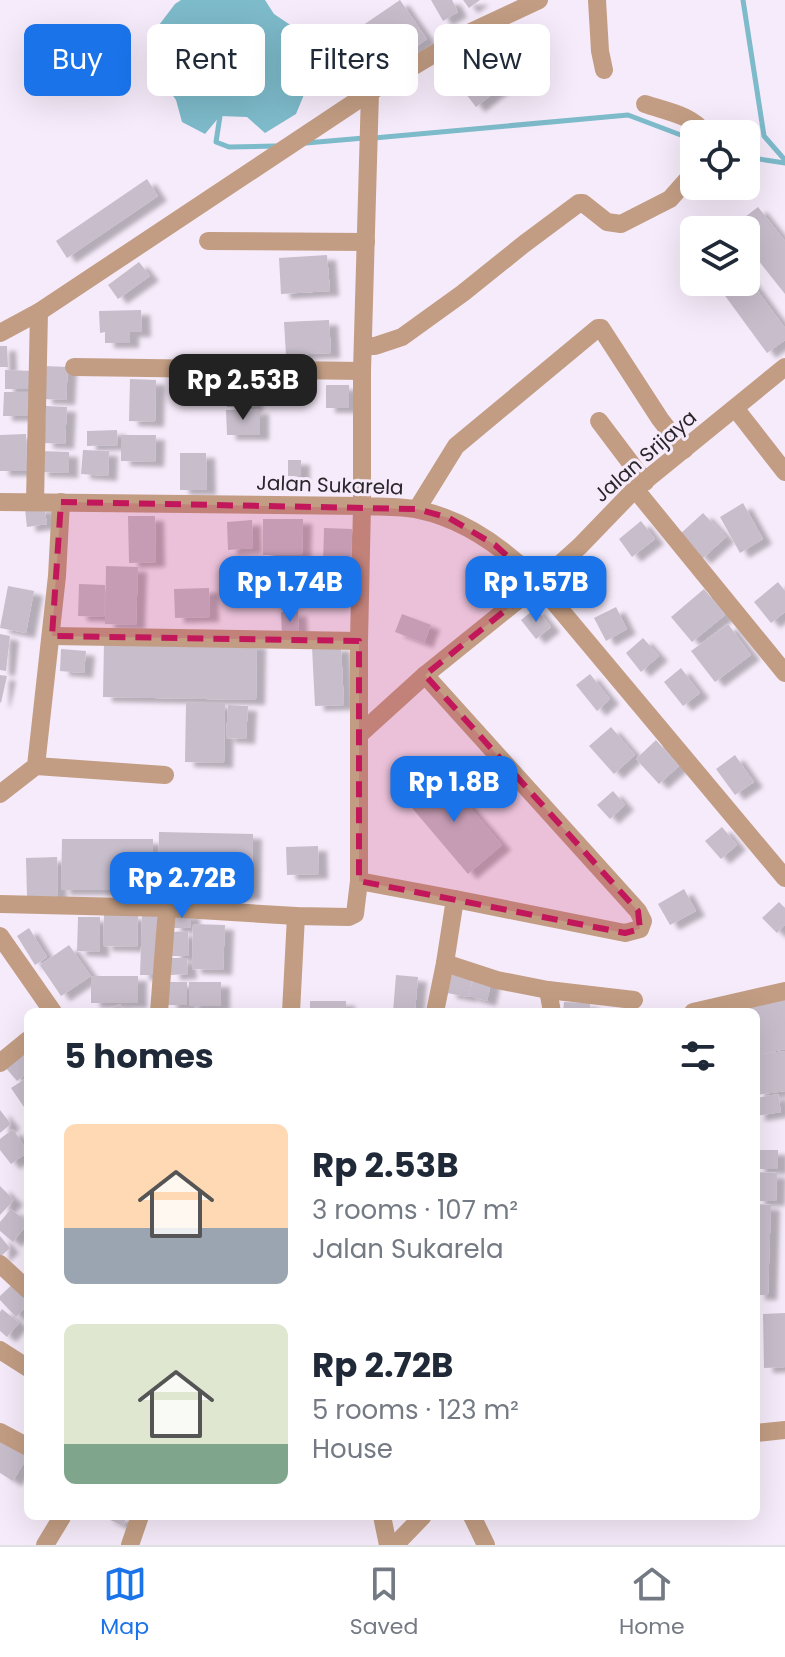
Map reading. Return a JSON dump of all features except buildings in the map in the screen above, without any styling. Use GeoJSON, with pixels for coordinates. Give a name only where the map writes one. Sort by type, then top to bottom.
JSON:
{"type":"FeatureCollection","features":[{"type":"Feature","properties":{"kind":"street"},"geometry":{"type":"LineString","coordinates":[[418,63],[471,32],[539,0]]}},
{"type":"Feature","properties":{"kind":"street"},"geometry":{"type":"LineString","coordinates":[[597,0],[604,70]]}},
{"type":"Feature","properties":{"kind":"street"},"geometry":{"type":"LineString","coordinates":[[0,333],[39,312],[364,96]]}},
{"type":"Feature","properties":{"kind":"street"},"geometry":{"type":"LineString","coordinates":[[0,904],[167,908],[296,916],[353,917],[355,914],[359,881],[362,371],[370,96]]}},
{"type":"Feature","properties":{"kind":"street"},"geometry":{"type":"LineString","coordinates":[[645,104],[689,120]]}},
{"type":"Feature","properties":{"kind":"street"},"geometry":{"type":"LineString","coordinates":[[363,346],[375,346],[402,337],[579,203],[607,222],[621,224],[670,199],[680,188]]}},
{"type":"Feature","properties":{"kind":"street"},"geometry":{"type":"LineString","coordinates":[[208,241],[366,242]]}},
{"type":"Feature","properties":{"kind":"street"},"geometry":{"type":"LineString","coordinates":[[35,502],[39,312]]}},
{"type":"Feature","properties":{"kind":"street"},"geometry":{"type":"LineString","coordinates":[[417,509],[456,446],[598,328],[601,328],[660,419],[684,450]]}},
{"type":"Feature","properties":{"kind":"street"},"geometry":{"type":"LineString","coordinates":[[74,367],[362,371]]}},
{"type":"Feature","properties":{"kind":"street","name":"Jalan Srijaya"},"geometry":{"type":"LineString","coordinates":[[360,734],[425,675],[538,584],[640,486],[785,367]]}},
{"type":"Feature","properties":{"kind":"street"},"geometry":{"type":"LineString","coordinates":[[735,408],[785,472]]}},
{"type":"Feature","properties":{"kind":"street"},"geometry":{"type":"LineString","coordinates":[[599,421],[640,486],[785,673]]}},
{"type":"Feature","properties":{"kind":"street","name":"Jalan Sukarela"},"geometry":{"type":"LineString","coordinates":[[0,502],[362,506],[417,509],[449,518],[474,530],[515,561],[538,584],[785,878]]}},
{"type":"Feature","properties":{"kind":"street"},"geometry":{"type":"LineString","coordinates":[[36,766],[52,636],[61,502]]}},
{"type":"Feature","properties":{"kind":"street"},"geometry":{"type":"LineString","coordinates":[[52,636],[359,641]]}},
{"type":"Feature","properties":{"kind":"street"},"geometry":{"type":"LineString","coordinates":[[359,881],[625,933],[640,929],[643,921],[638,911],[425,675]]}},
{"type":"Feature","properties":{"kind":"street"},"geometry":{"type":"LineString","coordinates":[[0,794],[36,766],[165,775]]}},
{"type":"Feature","properties":{"kind":"street"},"geometry":{"type":"LineString","coordinates":[[436,1008],[455,899]]}},
{"type":"Feature","properties":{"kind":"street"},"geometry":{"type":"LineString","coordinates":[[159,1008],[167,908]]}},
{"type":"Feature","properties":{"kind":"street"},"geometry":{"type":"LineString","coordinates":[[291,1008],[296,916]]}},
{"type":"Feature","properties":{"kind":"street"},"geometry":{"type":"LineString","coordinates":[[2,944],[50,1008]]}},
{"type":"Feature","properties":{"kind":"street"},"geometry":{"type":"LineString","coordinates":[[445,963],[497,980],[548,990],[594,1004],[634,1000]]}},
{"type":"Feature","properties":{"kind":"street"},"geometry":{"type":"LineString","coordinates":[[548,990],[551,1008]]}},
{"type":"Feature","properties":{"kind":"street"},"geometry":{"type":"LineString","coordinates":[[711,1008],[785,991]]}},
{"type":"Feature","properties":{"kind":"street"},"geometry":{"type":"LineString","coordinates":[[0,1063],[24,1043]]}},
{"type":"Feature","properties":{"kind":"street"},"geometry":{"type":"LineString","coordinates":[[0,1264],[24,1286]]}},
{"type":"Feature","properties":{"kind":"street"},"geometry":{"type":"LineString","coordinates":[[0,1350],[24,1365]]}},
{"type":"Feature","properties":{"kind":"street"},"geometry":{"type":"LineString","coordinates":[[760,1433],[785,1430]]}},
{"type":"Feature","properties":{"kind":"street"},"geometry":{"type":"LineString","coordinates":[[0,1432],[24,1445]]}},
{"type":"Feature","properties":{"kind":"street"},"geometry":{"type":"LineString","coordinates":[[45,1545],[60,1520]]}},
{"type":"Feature","properties":{"kind":"street"},"geometry":{"type":"LineString","coordinates":[[130,1545],[139,1520]]}},
{"type":"Feature","properties":{"kind":"street"},"geometry":{"type":"LineString","coordinates":[[383,1520],[388,1545]]}},
{"type":"Feature","properties":{"kind":"street"},"geometry":{"type":"LineString","coordinates":[[395,1545],[419,1520]]}},
{"type":"Feature","properties":{"kind":"street"},"geometry":{"type":"LineString","coordinates":[[474,1520],[486,1545]]}},
{"type":"Feature","properties":{"kind":"highlighted area"},"geometry":{"type":"Polygon","coordinates":[[[61,502],[417,509],[449,518],[495,545],[538,584],[425,675],[638,911],[640,929],[625,933],[359,881],[359,641],[52,636],[61,502]]]}},
{"type":"Feature","properties":{"kind":"water"},"geometry":{"type":"Polygon","coordinates":[[[181,0],[265,0],[274,14],[289,24],[281,24],[281,96],[303,96],[296,114],[265,133],[247,117],[220,116],[205,134],[182,122],[173,96],[265,96],[265,24],[160,24],[181,0]]]}},
{"type":"Feature","properties":{"kind":"waterway"},"geometry":{"type":"LineString","coordinates":[[743,0],[764,136],[785,160]]}},
{"type":"Feature","properties":{"kind":"waterway"},"geometry":{"type":"LineString","coordinates":[[374,138],[628,115],[680,135]]}},
{"type":"Feature","properties":{"kind":"waterway"},"geometry":{"type":"LineString","coordinates":[[220,116],[216,142],[229,147],[276,146]]}},
{"type":"Feature","properties":{"kind":"waterway"},"geometry":{"type":"LineString","coordinates":[[306,143],[364,138]]}},
{"type":"Feature","properties":{"kind":"waterway"},"geometry":{"type":"LineString","coordinates":[[760,159],[785,163]]}}]}
